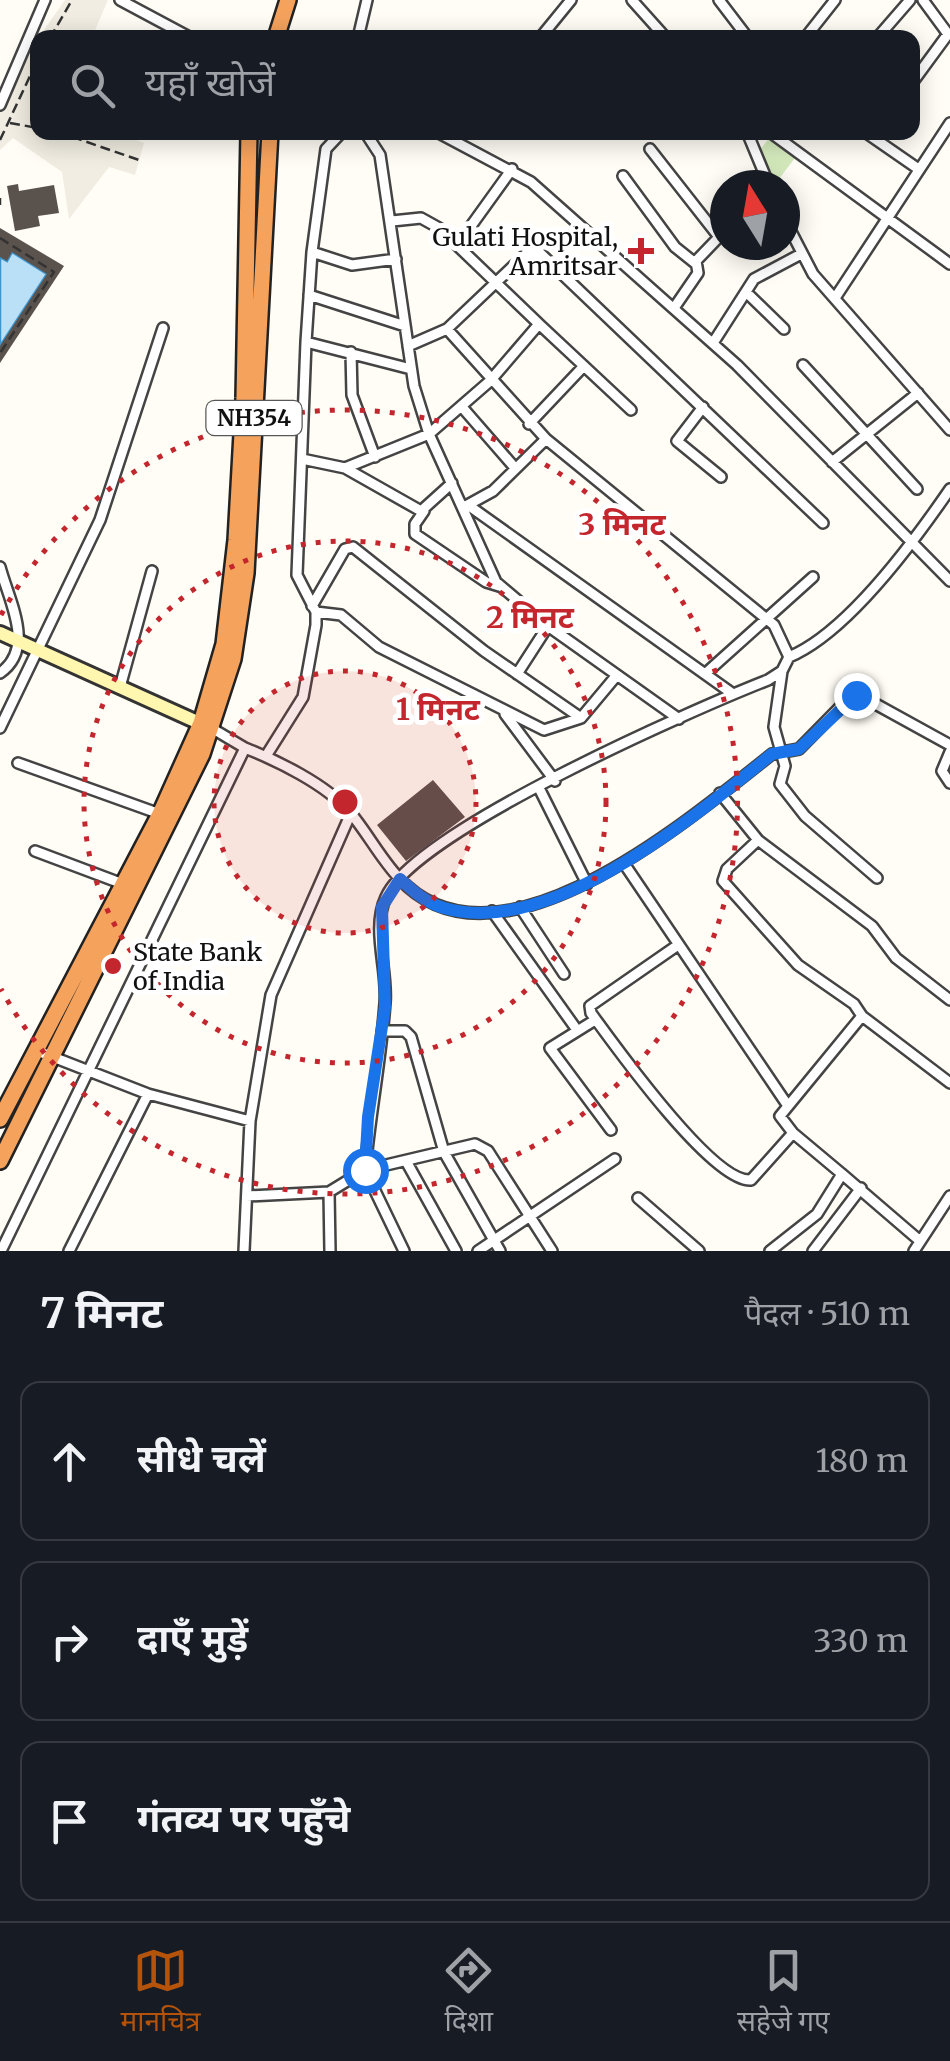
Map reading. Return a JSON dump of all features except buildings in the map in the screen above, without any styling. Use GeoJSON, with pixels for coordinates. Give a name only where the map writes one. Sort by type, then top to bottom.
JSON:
{"type":"FeatureCollection","features":[{"type":"Feature","properties":{"kind":"highway"},"geometry":{"type":"LineString","coordinates":[[279,30],[288,0]]}},
{"type":"Feature","properties":{"kind":"highway","name":"NH354"},"geometry":{"type":"LineString","coordinates":[[0,1119],[207,726],[224,644],[236,540],[249,140]]}},
{"type":"Feature","properties":{"kind":"highway","name":"NH354"},"geometry":{"type":"LineString","coordinates":[[0,1160],[52,1059],[207,726],[233,659],[246,586],[270,140]]}},
{"type":"Feature","properties":{"kind":"street"},"geometry":{"type":"LineString","coordinates":[[32,30],[45,0]]}},
{"type":"Feature","properties":{"kind":"street"},"geometry":{"type":"LineString","coordinates":[[120,0],[176,30]]}},
{"type":"Feature","properties":{"kind":"street"},"geometry":{"type":"LineString","coordinates":[[360,30],[367,0]]}},
{"type":"Feature","properties":{"kind":"street"},"geometry":{"type":"LineString","coordinates":[[547,30],[572,0]]}},
{"type":"Feature","properties":{"kind":"street"},"geometry":{"type":"LineString","coordinates":[[632,0],[659,30]]}},
{"type":"Feature","properties":{"kind":"street"},"geometry":{"type":"LineString","coordinates":[[719,0],[742,30]]}},
{"type":"Feature","properties":{"kind":"street"},"geometry":{"type":"LineString","coordinates":[[811,30],[835,0]]}},
{"type":"Feature","properties":{"kind":"street"},"geometry":{"type":"LineString","coordinates":[[884,30],[910,0]]}},
{"type":"Feature","properties":{"kind":"street"},"geometry":{"type":"LineString","coordinates":[[920,72],[948,34],[923,0]]}},
{"type":"Feature","properties":{"kind":"street"},"geometry":{"type":"LineString","coordinates":[[0,105],[30,35]]}},
{"type":"Feature","properties":{"kind":"street"},"geometry":{"type":"LineString","coordinates":[[835,298],[950,123]]}},
{"type":"Feature","properties":{"kind":"street"},"geometry":{"type":"LineString","coordinates":[[314,609],[297,575],[308,295],[326,150],[335,140]]}},
{"type":"Feature","properties":{"kind":"street"},"geometry":{"type":"LineString","coordinates":[[370,140],[380,155],[411,369],[429,434],[466,506],[499,586]]}},
{"type":"Feature","properties":{"kind":"street"},"geometry":{"type":"LineString","coordinates":[[458,140],[512,169],[674,308],[950,581]]}},
{"type":"Feature","properties":{"kind":"street"},"geometry":{"type":"LineString","coordinates":[[468,144],[470,140]]}},
{"type":"Feature","properties":{"kind":"street"},"geometry":{"type":"LineString","coordinates":[[750,140],[763,170]]}},
{"type":"Feature","properties":{"kind":"street"},"geometry":{"type":"LineString","coordinates":[[781,140],[950,264]]}},
{"type":"Feature","properties":{"kind":"street"},"geometry":{"type":"LineString","coordinates":[[877,140],[917,168]]}},
{"type":"Feature","properties":{"kind":"street"},"geometry":{"type":"LineString","coordinates":[[650,149],[719,238],[695,263]]}},
{"type":"Feature","properties":{"kind":"street"},"geometry":{"type":"LineString","coordinates":[[458,244],[512,169]]}},
{"type":"Feature","properties":{"kind":"street"},"geometry":{"type":"LineString","coordinates":[[623,176],[675,247],[695,263],[698,273],[674,308]]}},
{"type":"Feature","properties":{"kind":"street"},"geometry":{"type":"LineString","coordinates":[[392,221],[427,220],[458,244],[582,368],[631,410]]}},
{"type":"Feature","properties":{"kind":"street"},"geometry":{"type":"LineString","coordinates":[[312,252],[352,265],[396,259]]}},
{"type":"Feature","properties":{"kind":"street"},"geometry":{"type":"LineString","coordinates":[[408,346],[447,329],[526,254],[540,252],[823,523]]}},
{"type":"Feature","properties":{"kind":"street"},"geometry":{"type":"LineString","coordinates":[[800,254],[950,430]]}},
{"type":"Feature","properties":{"kind":"street"},"geometry":{"type":"LineString","coordinates":[[712,343],[760,273],[787,260]]}},
{"type":"Feature","properties":{"kind":"street"},"geometry":{"type":"LineString","coordinates":[[746,292],[784,330]]}},
{"type":"Feature","properties":{"kind":"street"},"geometry":{"type":"LineString","coordinates":[[308,295],[405,326]]}},
{"type":"Feature","properties":{"kind":"street"},"geometry":{"type":"LineString","coordinates":[[345,468],[429,434],[490,381],[539,324]]}},
{"type":"Feature","properties":{"kind":"street"},"geometry":{"type":"LineString","coordinates":[[0,728],[35,648],[100,520],[163,328]]}},
{"type":"Feature","properties":{"kind":"street"},"geometry":{"type":"LineString","coordinates":[[447,329],[528,424],[768,618],[781,633],[789,657]]}},
{"type":"Feature","properties":{"kind":"street"},"geometry":{"type":"LineString","coordinates":[[306,342],[411,369]]}},
{"type":"Feature","properties":{"kind":"street"},"geometry":{"type":"LineString","coordinates":[[351,352],[352,395],[376,457]]}},
{"type":"Feature","properties":{"kind":"street"},"geometry":{"type":"LineString","coordinates":[[804,364],[916,489]]}},
{"type":"Feature","properties":{"kind":"street"},"geometry":{"type":"LineString","coordinates":[[528,424],[582,368]]}},
{"type":"Feature","properties":{"kind":"street"},"geometry":{"type":"LineString","coordinates":[[832,462],[918,393]]}},
{"type":"Feature","properties":{"kind":"street"},"geometry":{"type":"LineString","coordinates":[[462,407],[515,468]]}},
{"type":"Feature","properties":{"kind":"street"},"geometry":{"type":"LineString","coordinates":[[703,407],[677,440],[721,477]]}},
{"type":"Feature","properties":{"kind":"street"},"geometry":{"type":"LineString","coordinates":[[466,506],[494,491],[546,439]]}},
{"type":"Feature","properties":{"kind":"street"},"geometry":{"type":"LineString","coordinates":[[302,459],[345,468],[424,511]]}},
{"type":"Feature","properties":{"kind":"street"},"geometry":{"type":"LineString","coordinates":[[452,483],[414,524],[414,534],[486,582],[499,586],[548,626],[679,718]]}},
{"type":"Feature","properties":{"kind":"street"},"geometry":{"type":"LineString","coordinates":[[877,878],[795,806],[780,784],[786,766],[778,751],[774,727],[782,671],[789,657],[821,638],[912,545],[950,488]]}},
{"type":"Feature","properties":{"kind":"street"},"geometry":{"type":"LineString","coordinates":[[466,506],[733,694]]}},
{"type":"Feature","properties":{"kind":"street"},"geometry":{"type":"LineString","coordinates":[[266,756],[303,697],[314,609],[344,548],[354,547],[517,674],[581,718]]}},
{"type":"Feature","properties":{"kind":"street"},"geometry":{"type":"LineString","coordinates":[[0,566],[20,642],[14,660],[0,673]]}},
{"type":"Feature","properties":{"kind":"street"},"geometry":{"type":"LineString","coordinates":[[120,686],[152,571]]}},
{"type":"Feature","properties":{"kind":"street"},"geometry":{"type":"LineString","coordinates":[[706,673],[814,577]]}},
{"type":"Feature","properties":{"kind":"street"},"geometry":{"type":"LineString","coordinates":[[314,609],[341,614],[379,647],[544,730],[581,718],[617,675]]}},
{"type":"Feature","properties":{"kind":"street"},"geometry":{"type":"LineString","coordinates":[[517,674],[548,626]]}},
{"type":"Feature","properties":{"kind":"street"},"geometry":{"type":"LineString","coordinates":[[0,633],[266,756],[350,812],[400,879],[420,897],[445,908],[492,911],[520,907],[587,884],[624,866],[778,751],[799,749],[856,695],[950,749],[942,770],[950,783]]}},
{"type":"Feature","properties":{"kind":"street"},"geometry":{"type":"LineString","coordinates":[[404,1251],[365,1170],[386,994],[381,918],[385,898],[400,879],[479,817],[782,671]]}},
{"type":"Feature","properties":{"kind":"street"},"geometry":{"type":"LineString","coordinates":[[503,711],[555,781]]}},
{"type":"Feature","properties":{"kind":"street"},"geometry":{"type":"LineString","coordinates":[[1,1251],[244,748]]}},
{"type":"Feature","properties":{"kind":"street"},"geometry":{"type":"LineString","coordinates":[[18,763],[160,814]]}},
{"type":"Feature","properties":{"kind":"street"},"geometry":{"type":"LineString","coordinates":[[539,788],[587,884]]}},
{"type":"Feature","properties":{"kind":"street"},"geometry":{"type":"LineString","coordinates":[[720,793],[758,840],[872,926],[896,958],[950,1000]]}},
{"type":"Feature","properties":{"kind":"street"},"geometry":{"type":"LineString","coordinates":[[244,1251],[250,1122],[270,995],[350,812]]}},
{"type":"Feature","properties":{"kind":"street"},"geometry":{"type":"LineString","coordinates":[[758,840],[727,868],[723,881],[798,965],[854,1004],[862,1016],[950,1083]]}},
{"type":"Feature","properties":{"kind":"street"},"geometry":{"type":"LineString","coordinates":[[35,852],[123,884]]}},
{"type":"Feature","properties":{"kind":"street"},"geometry":{"type":"LineString","coordinates":[[624,866],[786,1102]]}},
{"type":"Feature","properties":{"kind":"street"},"geometry":{"type":"LineString","coordinates":[[520,907],[564,974]]}},
{"type":"Feature","properties":{"kind":"street"},"geometry":{"type":"LineString","coordinates":[[492,911],[577,1030]]}},
{"type":"Feature","properties":{"kind":"street"},"geometry":{"type":"LineString","coordinates":[[678,946],[590,1006],[595,1020],[658,1103],[733,1177],[751,1180],[792,1133]]}},
{"type":"Feature","properties":{"kind":"street"},"geometry":{"type":"LineString","coordinates":[[862,1016],[786,1102],[780,1116],[792,1133],[861,1188],[917,1248],[950,1196]]}},
{"type":"Feature","properties":{"kind":"street"},"geometry":{"type":"LineString","coordinates":[[595,1020],[551,1046],[551,1052],[611,1130]]}},
{"type":"Feature","properties":{"kind":"street"},"geometry":{"type":"LineString","coordinates":[[382,1030],[405,1031],[411,1036],[444,1152],[497,1246]]}},
{"type":"Feature","properties":{"kind":"street"},"geometry":{"type":"LineString","coordinates":[[35,1050],[88,1074],[250,1122]]}},
{"type":"Feature","properties":{"kind":"street"},"geometry":{"type":"LineString","coordinates":[[69,1251],[148,1094]]}},
{"type":"Feature","properties":{"kind":"street"},"geometry":{"type":"LineString","coordinates":[[247,1196],[329,1192],[365,1170],[483,1145],[552,1251]]}},
{"type":"Feature","properties":{"kind":"street"},"geometry":{"type":"LineString","coordinates":[[478,1251],[497,1246],[615,1159]]}},
{"type":"Feature","properties":{"kind":"street"},"geometry":{"type":"LineString","coordinates":[[406,1160],[456,1251]]}},
{"type":"Feature","properties":{"kind":"street"},"geometry":{"type":"LineString","coordinates":[[770,1251],[816,1214],[842,1174]]}},
{"type":"Feature","properties":{"kind":"street"},"geometry":{"type":"LineString","coordinates":[[813,1251],[861,1188]]}},
{"type":"Feature","properties":{"kind":"street"},"geometry":{"type":"LineString","coordinates":[[329,1192],[330,1251]]}},
{"type":"Feature","properties":{"kind":"street"},"geometry":{"type":"LineString","coordinates":[[638,1198],[699,1251]]}},
{"type":"Feature","properties":{"kind":"path"},"geometry":{"type":"LineString","coordinates":[[55,30],[72,0]]}},
{"type":"Feature","properties":{"kind":"path"},"geometry":{"type":"LineString","coordinates":[[0,140],[30,76]]}},
{"type":"Feature","properties":{"kind":"path"},"geometry":{"type":"LineString","coordinates":[[8,123],[30,128]]}},
{"type":"Feature","properties":{"kind":"path"},"geometry":{"type":"LineString","coordinates":[[81,140],[139,160]]}},
{"type":"Feature","properties":{"kind":"path"},"geometry":{"type":"LineString","coordinates":[[0,198],[0,205]]}},
{"type":"Feature","properties":{"kind":"path"},"geometry":{"type":"LineString","coordinates":[[0,238],[54,272],[0,353]]}},
{"type":"Feature","properties":{"kind":"green space"},"geometry":{"type":"Polygon","coordinates":[[[768,140],[774,140],[795,158],[786,170],[768,170],[759,151],[768,140]]]}},
{"type":"Feature","properties":{"kind":"shaded area"},"geometry":{"type":"Polygon","coordinates":[[[65,0],[108,0],[95,30],[44,30],[65,0]]]}},
{"type":"Feature","properties":{"kind":"shaded area"},"geometry":{"type":"Polygon","coordinates":[[[30,53],[30,140],[136,140],[144,143],[135,175],[109,167],[69,219],[62,172],[13,138],[0,150],[0,113],[30,53]]]}},
{"type":"Feature","properties":{"kind":"water"},"geometry":{"type":"Polygon","coordinates":[[[12,252],[47,274],[0,346],[0,257],[7,261],[12,252]]]}},
{"type":"Feature","properties":{"kind":"place","name":"Gulati Hospital, Amritsar"},"geometry":{"type":"Point","coordinates":[641,251]}},
{"type":"Feature","properties":{"kind":"place","name":"State Bank of India"},"geometry":{"type":"Point","coordinates":[113,966]}},
{"type":"Feature","properties":{"kind":"route"},"geometry":{"type":"LineString","coordinates":[[365,1170],[368,1117],[386,994],[382,907],[389,890],[400,879],[432,904],[461,912],[520,907],[587,884],[624,866],[772,754],[799,749],[856,695]]}}]}
